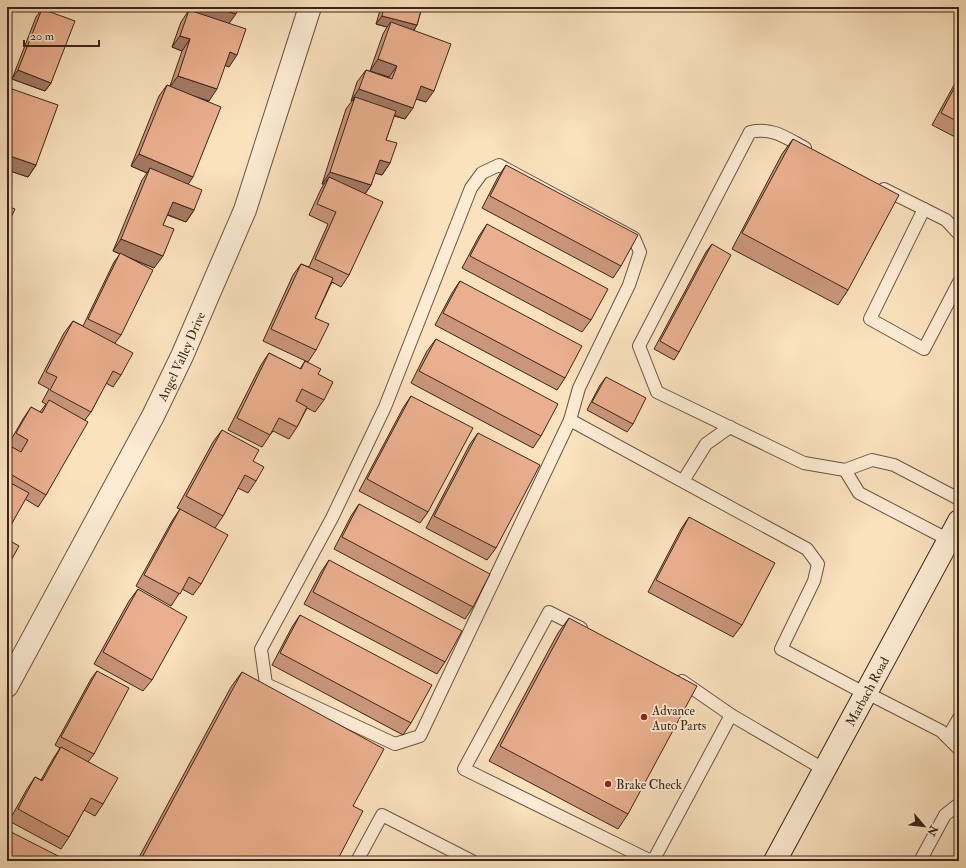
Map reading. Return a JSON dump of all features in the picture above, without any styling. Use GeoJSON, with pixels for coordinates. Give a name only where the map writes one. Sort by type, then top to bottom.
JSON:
{"type":"FeatureCollection","features":[{"type":"Feature","properties":{"kind":"street","name":"Angel Valley Drive"},"geometry":{"type":"LineString","coordinates":[[7,686],[153,416],[182,356],[245,210],[310,7]]}},
{"type":"Feature","properties":{"kind":"street","name":"Marbach Road"},"geometry":{"type":"LineString","coordinates":[[775,861],[954,530]]}},
{"type":"Feature","properties":{"kind":"lane"},"geometry":{"type":"LineString","coordinates":[[819,155],[770,130],[750,132],[638,346],[657,392],[804,463],[845,470],[872,460],[894,465],[959,499]]}},
{"type":"Feature","properties":{"kind":"lane"},"geometry":{"type":"LineString","coordinates":[[499,165],[634,238],[640,252],[630,285],[579,388],[570,420],[420,736],[395,744],[266,684],[261,650],[332,518],[385,407],[471,188],[482,173],[499,165]]}},
{"type":"Feature","properties":{"kind":"lane"},"geometry":{"type":"LineString","coordinates":[[875,184],[946,220],[959,234]]}},
{"type":"Feature","properties":{"kind":"lane"},"geometry":{"type":"LineString","coordinates":[[924,209],[870,319],[924,348],[959,282]]}},
{"type":"Feature","properties":{"kind":"lane"},"geometry":{"type":"LineString","coordinates":[[570,420],[807,549],[818,564],[814,581],[781,649],[948,737],[959,749]]}},
{"type":"Feature","properties":{"kind":"lane"},"geometry":{"type":"LineString","coordinates":[[682,482],[706,444],[730,427]]}},
{"type":"Feature","properties":{"kind":"lane"},"geometry":{"type":"LineString","coordinates":[[845,470],[859,493],[954,530]]}},
{"type":"Feature","properties":{"kind":"lane"},"geometry":{"type":"LineString","coordinates":[[590,633],[549,612],[464,769],[652,861],[731,715]]}},
{"type":"Feature","properties":{"kind":"lane"},"geometry":{"type":"LineString","coordinates":[[673,675],[731,715],[825,770]]}},
{"type":"Feature","properties":{"kind":"lane"},"geometry":{"type":"LineString","coordinates":[[948,737],[959,718]]}},
{"type":"Feature","properties":{"kind":"lane"},"geometry":{"type":"LineString","coordinates":[[920,861],[945,816],[959,804]]}},
{"type":"Feature","properties":{"kind":"lane"},"geometry":{"type":"LineString","coordinates":[[357,861],[382,815],[472,861]]}},
{"type":"Feature","properties":{"kind":"building"},"geometry":{"type":"Polygon","coordinates":[[[214,7],[238,7],[236,14],[214,7]]]}},
{"type":"Feature","properties":{"kind":"building"},"geometry":{"type":"Polygon","coordinates":[[[384,7],[422,7],[417,25],[382,16],[384,7]]]}},
{"type":"Feature","properties":{"kind":"building"},"geometry":{"type":"Polygon","coordinates":[[[42,9],[75,21],[51,83],[18,70],[42,9]]]}},
{"type":"Feature","properties":{"kind":"building"},"geometry":{"type":"Polygon","coordinates":[[[189,10],[246,29],[237,55],[230,52],[217,89],[178,76],[190,39],[180,36],[189,10]]]}},
{"type":"Feature","properties":{"kind":"building"},"geometry":{"type":"Polygon","coordinates":[[[391,22],[451,44],[434,91],[421,86],[413,108],[359,89],[366,70],[392,79],[397,66],[378,59],[391,22]]]}},
{"type":"Feature","properties":{"kind":"building"},"geometry":{"type":"Polygon","coordinates":[[[959,79],[959,122],[941,113],[959,79]]]}},
{"type":"Feature","properties":{"kind":"building"},"geometry":{"type":"Polygon","coordinates":[[[167,85],[221,107],[193,177],[139,154],[167,85]]]}},
{"type":"Feature","properties":{"kind":"building"},"geometry":{"type":"Polygon","coordinates":[[[12,89],[58,105],[36,165],[7,155],[7,102],[12,89]]]}},
{"type":"Feature","properties":{"kind":"building"},"geometry":{"type":"Polygon","coordinates":[[[355,97],[396,111],[386,140],[397,143],[390,163],[380,160],[371,185],[330,172],[355,97]]]}},
{"type":"Feature","properties":{"kind":"building"},"geometry":{"type":"Polygon","coordinates":[[[793,139],[899,195],[848,290],[742,233],[793,139]]]}},
{"type":"Feature","properties":{"kind":"building"},"geometry":{"type":"Polygon","coordinates":[[[506,165],[638,235],[621,266],[490,196],[506,165]]]}},
{"type":"Feature","properties":{"kind":"building"},"geometry":{"type":"Polygon","coordinates":[[[150,168],[202,190],[194,210],[173,202],[163,225],[174,229],[163,256],[121,239],[150,168]]]}},
{"type":"Feature","properties":{"kind":"building"},"geometry":{"type":"Polygon","coordinates":[[[329,177],[383,202],[349,275],[315,259],[336,212],[317,204],[329,177]]]}},
{"type":"Feature","properties":{"kind":"building"},"geometry":{"type":"Polygon","coordinates":[[[7,180],[12,182],[7,195],[7,180]]]}},
{"type":"Feature","properties":{"kind":"building"},"geometry":{"type":"Polygon","coordinates":[[[7,206],[15,209],[7,226],[7,206]]]}},
{"type":"Feature","properties":{"kind":"building"},"geometry":{"type":"Polygon","coordinates":[[[487,224],[608,289],[591,320],[470,256],[487,224]]]}},
{"type":"Feature","properties":{"kind":"building"},"geometry":{"type":"Polygon","coordinates":[[[712,244],[731,255],[679,352],[660,341],[712,244]]]}},
{"type":"Feature","properties":{"kind":"building"},"geometry":{"type":"Polygon","coordinates":[[[120,253],[153,270],[121,335],[88,319],[120,253]]]}},
{"type":"Feature","properties":{"kind":"building"},"geometry":{"type":"Polygon","coordinates":[[[301,264],[333,278],[315,318],[329,324],[316,350],[271,329],[301,264]]]}},
{"type":"Feature","properties":{"kind":"building"},"geometry":{"type":"Polygon","coordinates":[[[460,281],[582,346],[565,378],[443,313],[460,281]]]}},
{"type":"Feature","properties":{"kind":"building"},"geometry":{"type":"Polygon","coordinates":[[[73,321],[133,353],[121,375],[113,371],[91,412],[50,390],[57,377],[46,372],[73,321]]]}},
{"type":"Feature","properties":{"kind":"building"},"geometry":{"type":"Polygon","coordinates":[[[436,339],[558,404],[541,436],[419,371],[436,339]]]}},
{"type":"Feature","properties":{"kind":"building"},"geometry":{"type":"Polygon","coordinates":[[[269,353],[301,369],[305,361],[321,369],[318,374],[333,382],[324,400],[302,389],[296,401],[307,407],[297,427],[279,418],[270,435],[237,418],[269,353]]]}},
{"type":"Feature","properties":{"kind":"building"},"geometry":{"type":"Polygon","coordinates":[[[606,377],[646,398],[633,424],[592,402],[606,377]]]}},
{"type":"Feature","properties":{"kind":"building"},"geometry":{"type":"Polygon","coordinates":[[[411,396],[473,428],[428,512],[367,479],[411,396]]]}},
{"type":"Feature","properties":{"kind":"building"},"geometry":{"type":"Polygon","coordinates":[[[49,400],[88,422],[46,495],[7,472],[7,451],[10,446],[21,452],[28,440],[16,433],[31,407],[42,413],[49,400]]]}},
{"type":"Feature","properties":{"kind":"building"},"geometry":{"type":"Polygon","coordinates":[[[222,430],[259,450],[253,461],[264,467],[256,481],[245,475],[223,516],[186,496],[222,430]]]}},
{"type":"Feature","properties":{"kind":"building"},"geometry":{"type":"Polygon","coordinates":[[[478,433],[540,465],[496,548],[434,516],[478,433]]]}},
{"type":"Feature","properties":{"kind":"building"},"geometry":{"type":"Polygon","coordinates":[[[7,481],[29,493],[7,532],[7,481]]]}},
{"type":"Feature","properties":{"kind":"building"},"geometry":{"type":"Polygon","coordinates":[[[359,504],[490,574],[473,607],[342,537],[359,504]]]}},
{"type":"Feature","properties":{"kind":"building"},"geometry":{"type":"Polygon","coordinates":[[[180,509],[228,535],[201,584],[189,577],[180,594],[144,575],[180,509]]]}},
{"type":"Feature","properties":{"kind":"building"},"geometry":{"type":"Polygon","coordinates":[[[689,517],[775,563],[742,625],[656,580],[689,517]]]}},
{"type":"Feature","properties":{"kind":"building"},"geometry":{"type":"Polygon","coordinates":[[[7,539],[19,546],[7,568],[7,539]]]}},
{"type":"Feature","properties":{"kind":"building"},"geometry":{"type":"Polygon","coordinates":[[[329,560],[462,631],[445,662],[313,592],[329,560]]]}},
{"type":"Feature","properties":{"kind":"building"},"geometry":{"type":"Polygon","coordinates":[[[138,589],[187,617],[152,680],[103,652],[138,589]]]}},
{"type":"Feature","properties":{"kind":"building"},"geometry":{"type":"Polygon","coordinates":[[[300,615],[432,685],[411,723],[280,653],[300,615]]]}},
{"type":"Feature","properties":{"kind":"building"},"geometry":{"type":"Polygon","coordinates":[[[569,618],[697,686],[628,814],[500,746],[569,618]]]}},
{"type":"Feature","properties":{"kind":"building"},"geometry":{"type":"Polygon","coordinates":[[[97,671],[129,688],[94,754],[61,737],[97,671]]]}},
{"type":"Feature","properties":{"kind":"building"},"geometry":{"type":"Polygon","coordinates":[[[242,672],[384,749],[353,806],[363,811],[337,861],[140,861],[242,672]]]}},
{"type":"Feature","properties":{"kind":"building"},"geometry":{"type":"Polygon","coordinates":[[[61,747],[118,778],[103,804],[91,798],[69,837],[18,809],[35,777],[42,781],[61,747]]]}},
{"type":"Feature","properties":{"kind":"building"},"geometry":{"type":"Polygon","coordinates":[[[7,830],[68,861],[7,861],[7,830]]]}},
{"type":"Feature","properties":{"kind":"place","name":"Advance Auto Parts"},"geometry":{"type":"Point","coordinates":[644,717]}},
{"type":"Feature","properties":{"kind":"place","name":"Brake Check"},"geometry":{"type":"Point","coordinates":[608,784]}}]}
